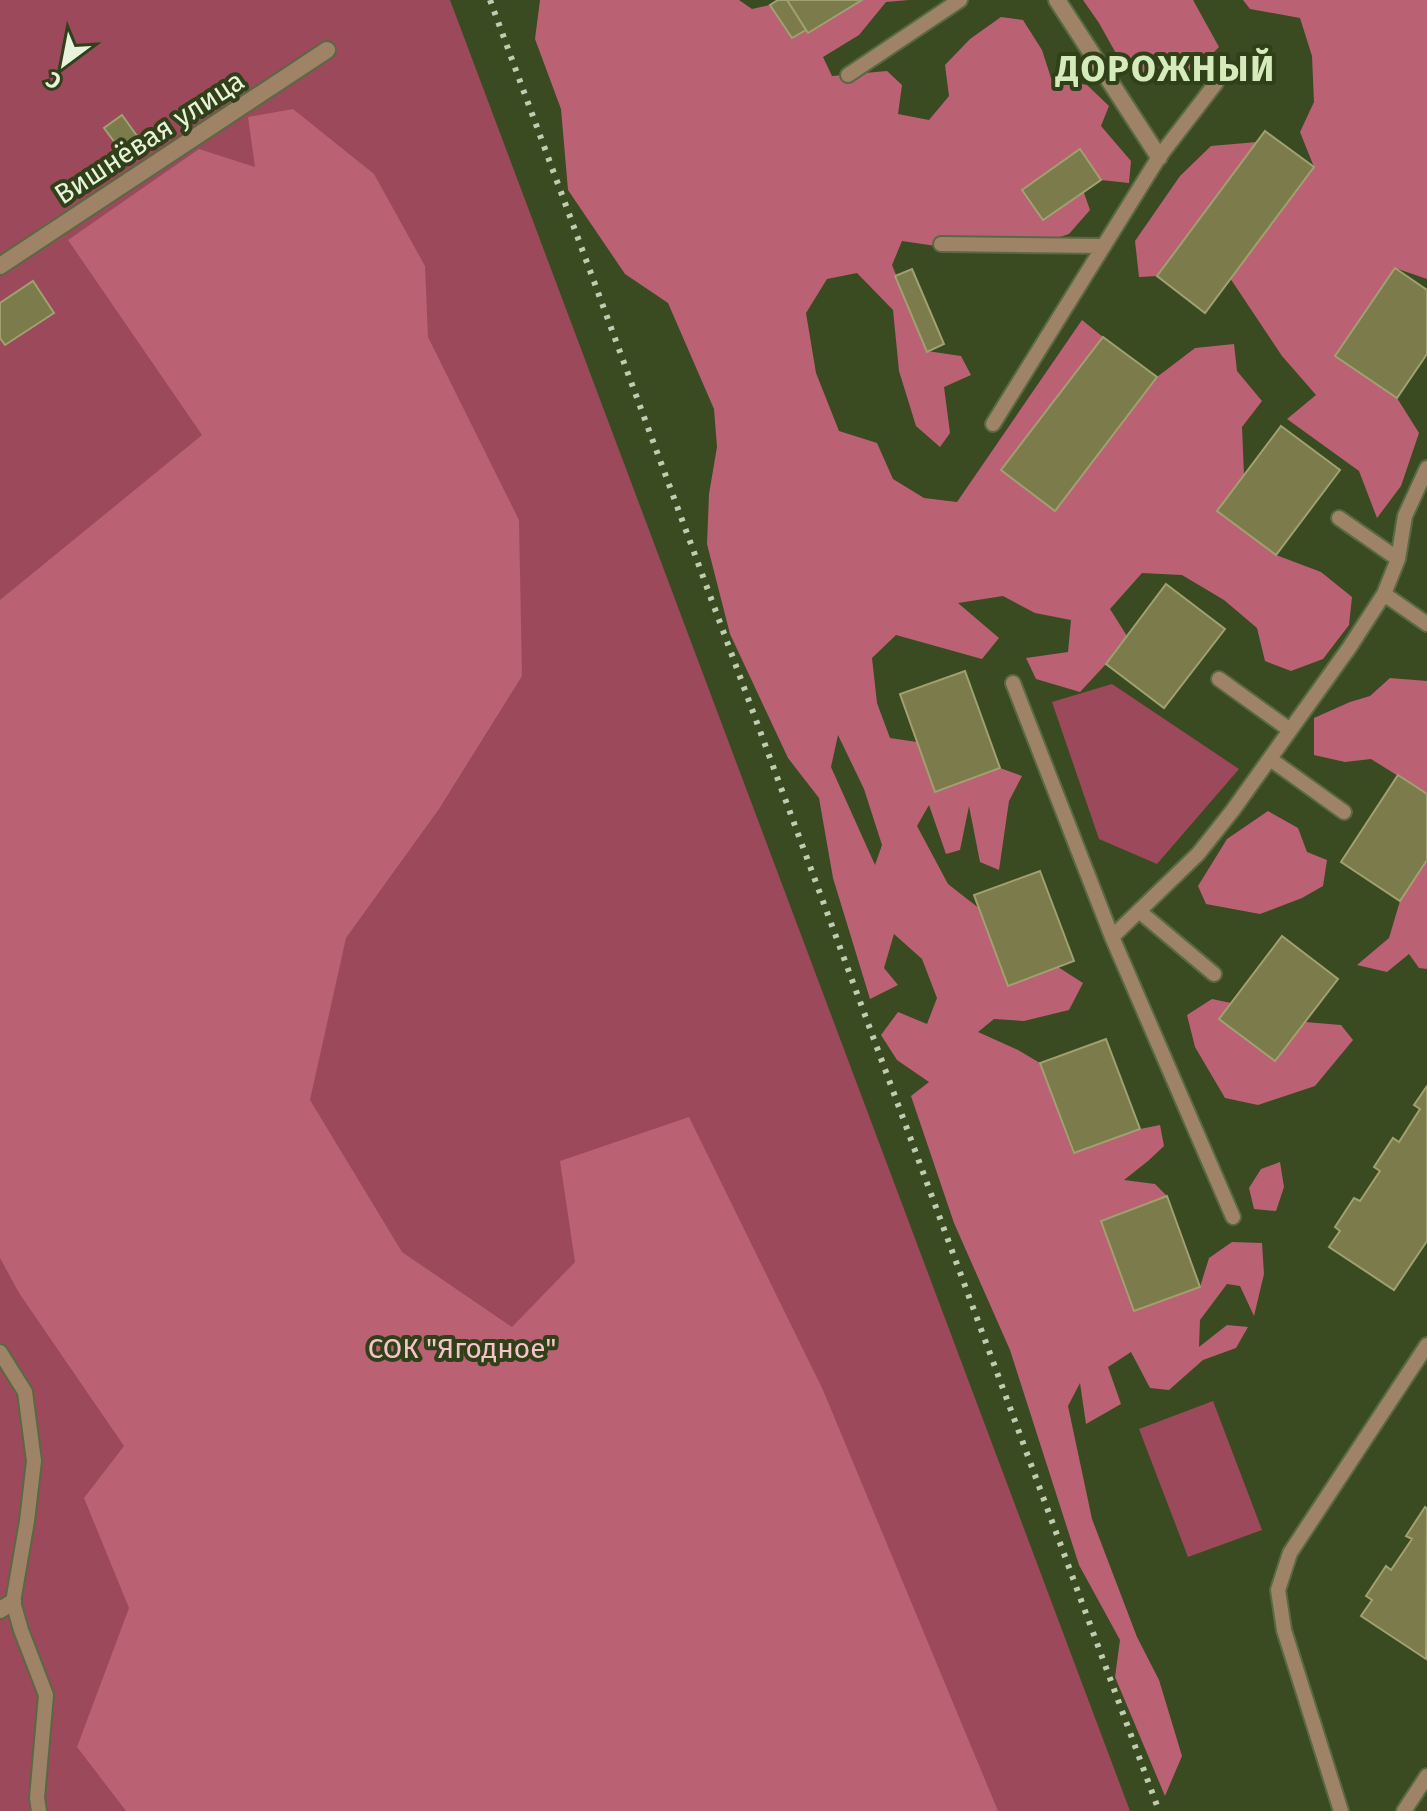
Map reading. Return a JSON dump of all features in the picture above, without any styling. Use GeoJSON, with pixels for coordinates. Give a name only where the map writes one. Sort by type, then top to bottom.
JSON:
{"type":"FeatureCollection","features":[{"type":"Feature","properties":{"kind":"street"},"geometry":{"type":"LineString","coordinates":[[1057,0],[1159,157]]}},
{"type":"Feature","properties":{"kind":"street","name":"Вишнёвая улица"},"geometry":{"type":"LineString","coordinates":[[0,266],[327,50]]}},
{"type":"Feature","properties":{"kind":"lane"},"geometry":{"type":"LineString","coordinates":[[848,75],[960,0]]}},
{"type":"Feature","properties":{"kind":"lane"},"geometry":{"type":"LineString","coordinates":[[993,424],[1159,157],[1216,83]]}},
{"type":"Feature","properties":{"kind":"lane"},"geometry":{"type":"LineString","coordinates":[[941,244],[1104,246]]}},
{"type":"Feature","properties":{"kind":"lane"},"geometry":{"type":"LineString","coordinates":[[1112,937],[1198,854],[1349,648],[1384,594],[1398,559],[1405,516],[1427,468]]}},
{"type":"Feature","properties":{"kind":"lane"},"geometry":{"type":"LineString","coordinates":[[1339,518],[1398,559]]}},
{"type":"Feature","properties":{"kind":"lane"},"geometry":{"type":"LineString","coordinates":[[1384,594],[1427,624]]}},
{"type":"Feature","properties":{"kind":"lane"},"geometry":{"type":"LineString","coordinates":[[1219,679],[1290,730]]}},
{"type":"Feature","properties":{"kind":"lane"},"geometry":{"type":"LineString","coordinates":[[1013,683],[1112,937],[1233,1217]]}},
{"type":"Feature","properties":{"kind":"lane"},"geometry":{"type":"LineString","coordinates":[[1270,759],[1344,812]]}},
{"type":"Feature","properties":{"kind":"lane"},"geometry":{"type":"LineString","coordinates":[[1139,911],[1214,974]]}},
{"type":"Feature","properties":{"kind":"lane"},"geometry":{"type":"LineString","coordinates":[[1341,1811],[1284,1630],[1278,1590],[1290,1553],[1427,1345]]}},
{"type":"Feature","properties":{"kind":"lane"},"geometry":{"type":"LineString","coordinates":[[0,1352],[25,1392],[34,1461],[27,1521],[6,1606],[21,1630],[46,1695],[37,1798],[39,1811]]}},
{"type":"Feature","properties":{"kind":"lane"},"geometry":{"type":"LineString","coordinates":[[1404,1811],[1427,1776]]}},
{"type":"Feature","properties":{"kind":"green space","name":"СОК \"Ягодное\""},"geometry":{"type":"Polygon","coordinates":[[[0,0],[450,0],[1130,1811],[0,1811],[0,0]]]}},
{"type":"Feature","properties":{"kind":"green space"},"geometry":{"type":"Polygon","coordinates":[[[540,0],[739,0],[752,9],[770,5],[792,38],[806,30],[808,33],[862,0],[909,0],[886,2],[859,35],[823,57],[832,76],[887,71],[902,85],[898,114],[929,120],[949,96],[945,65],[970,39],[1001,17],[1023,20],[1042,50],[1051,78],[1087,85],[1109,106],[1101,126],[1131,161],[1129,183],[1101,180],[1080,149],[1022,190],[1044,220],[1083,190],[1090,210],[1069,234],[1014,252],[956,249],[902,241],[892,265],[927,351],[961,356],[971,375],[944,387],[950,433],[940,447],[916,426],[899,371],[893,310],[857,273],[827,279],[806,313],[816,373],[839,431],[877,443],[893,479],[924,498],[957,502],[1082,320],[1103,337],[1001,470],[1055,511],[1157,377],[1195,348],[1234,344],[1237,371],[1262,401],[1242,427],[1244,475],[1218,511],[1276,555],[1321,572],[1352,597],[1349,625],[1323,659],[1291,671],[1265,661],[1257,628],[1224,600],[1182,575],[1142,573],[1110,609],[1127,636],[1080,692],[1036,679],[1026,658],[1068,652],[1071,620],[1035,613],[1003,596],[958,603],[999,638],[982,659],[896,635],[872,658],[877,703],[890,738],[917,742],[935,791],[1000,768],[1022,776],[1009,801],[999,870],[980,862],[969,806],[960,850],[946,854],[929,805],[917,826],[948,884],[980,909],[1008,985],[1058,967],[1083,983],[1069,1010],[1024,1021],[994,1019],[978,1032],[1040,1063],[1073,1153],[1160,1125],[1164,1146],[1124,1180],[1155,1184],[1167,1196],[1101,1221],[1134,1311],[1200,1287],[1209,1258],[1232,1242],[1262,1243],[1264,1274],[1254,1316],[1240,1286],[1227,1284],[1200,1320],[1199,1347],[1227,1325],[1248,1327],[1236,1348],[1203,1360],[1169,1390],[1150,1388],[1131,1352],[1108,1367],[1121,1404],[1086,1424],[1080,1383],[1068,1406],[1092,1519],[1137,1637],[1159,1680],[1182,1756],[1165,1796],[1115,1677],[1120,1640],[1079,1565],[1010,1350],[954,1223],[911,1096],[929,1082],[897,1060],[881,1035],[898,1012],[927,1024],[937,998],[922,959],[894,934],[884,968],[898,985],[870,999],[833,878],[819,798],[788,758],[730,634],[707,544],[709,494],[717,447],[714,409],[668,303],[625,274],[568,190],[561,109],[535,39],[540,0]],[[838,735],[831,767],[875,865],[882,845],[864,789],[838,735]]]}},
{"type":"Feature","properties":{"kind":"green space"},"geometry":{"type":"Polygon","coordinates":[[[1083,0],[1193,0],[1219,47],[1195,71],[1127,73],[1083,0]]]}},
{"type":"Feature","properties":{"kind":"green space"},"geometry":{"type":"Polygon","coordinates":[[[1243,0],[1427,0],[1427,279],[1395,268],[1335,355],[1397,398],[1419,433],[1401,486],[1377,518],[1359,471],[1287,419],[1316,395],[1282,356],[1230,278],[1314,167],[1300,132],[1314,102],[1312,56],[1300,18],[1250,9],[1243,0]]]}},
{"type":"Feature","properties":{"kind":"green space","name":"СОК \"Ягодное\""},"geometry":{"type":"Polygon","coordinates":[[[293,109],[374,174],[425,266],[428,337],[519,520],[522,676],[439,809],[346,938],[310,1100],[402,1252],[512,1327],[575,1262],[560,1161],[689,1117],[823,1390],[998,1811],[126,1811],[77,1747],[129,1608],[84,1498],[124,1446],[19,1293],[0,1258],[0,600],[202,435],[68,240],[199,149],[255,167],[248,117],[293,109]]]}},
{"type":"Feature","properties":{"kind":"green space"},"geometry":{"type":"Polygon","coordinates":[[[1257,142],[1157,276],[1139,277],[1135,241],[1180,176],[1211,146],[1257,142]]]}},
{"type":"Feature","properties":{"kind":"green space"},"geometry":{"type":"Polygon","coordinates":[[[1390,678],[1427,681],[1427,794],[1371,759],[1345,762],[1314,755],[1314,718],[1370,696],[1390,678]]]}},
{"type":"Feature","properties":{"kind":"green space"},"geometry":{"type":"Polygon","coordinates":[[[1112,684],[1239,769],[1157,864],[1099,839],[1052,702],[1112,684]]]}},
{"type":"Feature","properties":{"kind":"green space"},"geometry":{"type":"Polygon","coordinates":[[[1268,811],[1298,828],[1307,852],[1327,860],[1323,886],[1302,898],[1260,914],[1206,904],[1198,886],[1227,839],[1268,811]]]}},
{"type":"Feature","properties":{"kind":"green space"},"geometry":{"type":"Polygon","coordinates":[[[1427,860],[1427,969],[1419,968],[1409,954],[1387,972],[1357,965],[1389,938],[1400,901],[1427,860]]]}},
{"type":"Feature","properties":{"kind":"green space"},"geometry":{"type":"Polygon","coordinates":[[[1212,999],[1231,1003],[1219,1019],[1275,1061],[1305,1022],[1341,1025],[1353,1040],[1315,1086],[1258,1105],[1225,1098],[1195,1047],[1187,1015],[1212,999]]]}},
{"type":"Feature","properties":{"kind":"green space"},"geometry":{"type":"Polygon","coordinates":[[[1280,1162],[1284,1187],[1276,1211],[1254,1209],[1249,1188],[1261,1169],[1280,1162]]]}},
{"type":"Feature","properties":{"kind":"green space"},"geometry":{"type":"Polygon","coordinates":[[[1213,1401],[1262,1530],[1188,1557],[1139,1429],[1213,1401]]]}},
{"type":"Feature","properties":{"kind":"building"},"geometry":{"type":"Polygon","coordinates":[[[778,0],[787,0],[806,30],[792,38],[770,5],[778,0]]]}},
{"type":"Feature","properties":{"kind":"building"},"geometry":{"type":"Polygon","coordinates":[[[787,0],[862,0],[808,33],[787,0]]]}},
{"type":"Feature","properties":{"kind":"building"},"geometry":{"type":"Polygon","coordinates":[[[122,115],[145,147],[127,159],[104,128],[122,115]]]}},
{"type":"Feature","properties":{"kind":"building"},"geometry":{"type":"Polygon","coordinates":[[[1265,131],[1314,167],[1205,313],[1157,276],[1265,131]]]}},
{"type":"Feature","properties":{"kind":"building"},"geometry":{"type":"Polygon","coordinates":[[[1080,149],[1101,180],[1043,220],[1022,190],[1080,149]]]}},
{"type":"Feature","properties":{"kind":"building"},"geometry":{"type":"Polygon","coordinates":[[[1395,268],[1427,290],[1427,354],[1397,398],[1335,356],[1395,268]]]}},
{"type":"Feature","properties":{"kind":"building"},"geometry":{"type":"Polygon","coordinates":[[[912,269],[944,344],[927,352],[895,276],[912,269]]]}},
{"type":"Feature","properties":{"kind":"building"},"geometry":{"type":"Polygon","coordinates":[[[33,281],[54,313],[5,345],[0,338],[0,303],[33,281]]]}},
{"type":"Feature","properties":{"kind":"building"},"geometry":{"type":"Polygon","coordinates":[[[1103,337],[1157,377],[1055,511],[1001,470],[1103,337]]]}},
{"type":"Feature","properties":{"kind":"building"},"geometry":{"type":"Polygon","coordinates":[[[1281,426],[1340,470],[1276,555],[1217,511],[1281,426]]]}},
{"type":"Feature","properties":{"kind":"building"},"geometry":{"type":"Polygon","coordinates":[[[1166,584],[1225,629],[1164,708],[1106,664],[1166,584]]]}},
{"type":"Feature","properties":{"kind":"building"},"geometry":{"type":"Polygon","coordinates":[[[965,671],[1000,768],[935,792],[900,694],[965,671]]]}},
{"type":"Feature","properties":{"kind":"building"},"geometry":{"type":"Polygon","coordinates":[[[1398,775],[1427,794],[1427,860],[1400,901],[1341,862],[1398,775]]]}},
{"type":"Feature","properties":{"kind":"building"},"geometry":{"type":"Polygon","coordinates":[[[1040,871],[1074,961],[1008,986],[974,895],[1040,871]]]}},
{"type":"Feature","properties":{"kind":"building"},"geometry":{"type":"Polygon","coordinates":[[[1282,936],[1338,979],[1275,1061],[1219,1019],[1282,936]]]}},
{"type":"Feature","properties":{"kind":"building"},"geometry":{"type":"Polygon","coordinates":[[[1106,1039],[1140,1129],[1074,1153],[1040,1063],[1106,1039]]]}},
{"type":"Feature","properties":{"kind":"building"},"geometry":{"type":"Polygon","coordinates":[[[1427,1086],[1427,1241],[1394,1290],[1329,1247],[1340,1231],[1335,1227],[1354,1198],[1360,1201],[1380,1171],[1374,1167],[1393,1138],[1399,1142],[1420,1109],[1414,1105],[1427,1086]]]}},
{"type":"Feature","properties":{"kind":"building"},"geometry":{"type":"Polygon","coordinates":[[[1167,1196],[1200,1287],[1134,1311],[1101,1221],[1167,1196]]]}},
{"type":"Feature","properties":{"kind":"building"},"geometry":{"type":"Polygon","coordinates":[[[1425,1507],[1426,1659],[1361,1616],[1372,1600],[1366,1596],[1386,1566],[1391,1570],[1412,1539],[1406,1536],[1425,1507]]]}},
{"type":"Feature","properties":{"kind":"railway"},"geometry":{"type":"LineString","coordinates":[[490,0],[1159,1811]]}},
{"type":"Feature","properties":{"kind":"district","name":"ДОРОЖНЫЙ"},"geometry":{"type":"Point","coordinates":[1166,68]}}]}
